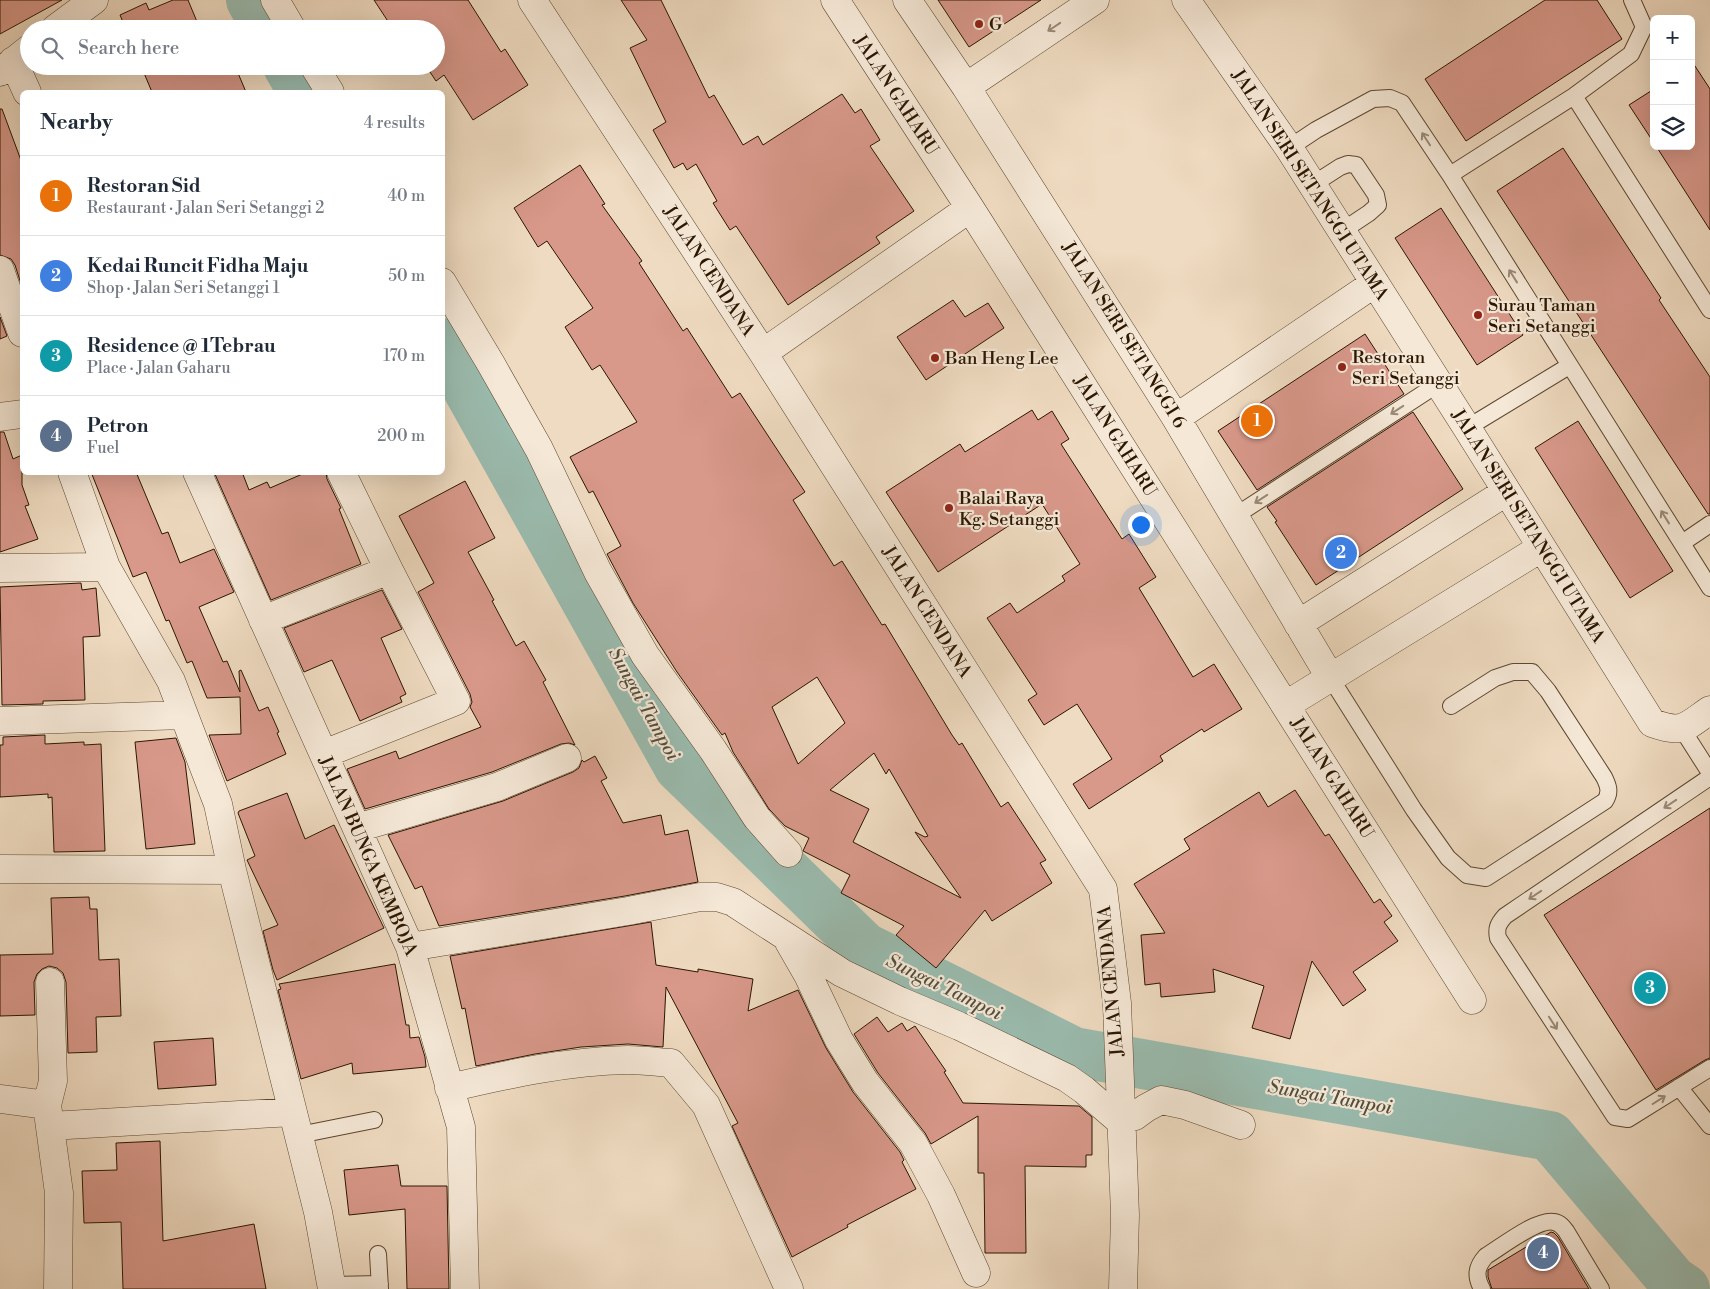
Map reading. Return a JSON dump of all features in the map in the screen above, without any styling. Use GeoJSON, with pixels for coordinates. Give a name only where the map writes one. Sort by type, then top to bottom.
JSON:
{"type":"FeatureCollection","features":[{"type":"Feature","properties":{"kind":"street"},"geometry":{"type":"LineString","coordinates":[[275,0],[287,20]]}},
{"type":"Feature","properties":{"kind":"street","name":"JALAN CENDANA"},"geometry":{"type":"LineString","coordinates":[[532,0],[763,353],[1104,889],[1117,1003],[1125,1214],[1124,1289]]}},
{"type":"Feature","properties":{"kind":"street","name":"JALAN GAHARU"},"geometry":{"type":"LineString","coordinates":[[834,0],[970,208],[1472,1000]]}},
{"type":"Feature","properties":{"kind":"street","name":"JALAN SERI SETANGGI 6"},"geometry":{"type":"LineString","coordinates":[[907,0],[966,87],[1176,418],[1330,677]]}},
{"type":"Feature","properties":{"kind":"street"},"geometry":{"type":"LineString","coordinates":[[966,87],[1095,0]]}},
{"type":"Feature","properties":{"kind":"street","name":"JALAN SERI SETANGGI UTAMA"},"geometry":{"type":"LineString","coordinates":[[1186,0],[1289,148],[1652,723],[1670,730],[1682,729]]}},
{"type":"Feature","properties":{"kind":"street"},"geometry":{"type":"LineString","coordinates":[[66,20],[90,1]]}},
{"type":"Feature","properties":{"kind":"street"},"geometry":{"type":"LineString","coordinates":[[14,61],[26,90]]}},
{"type":"Feature","properties":{"kind":"street"},"geometry":{"type":"LineString","coordinates":[[320,75],[329,90]]}},
{"type":"Feature","properties":{"kind":"street"},"geometry":{"type":"LineString","coordinates":[[763,353],[970,208]]}},
{"type":"Feature","properties":{"kind":"street"},"geometry":{"type":"LineString","coordinates":[[0,270],[20,327]]}},
{"type":"Feature","properties":{"kind":"street"},"geometry":{"type":"LineString","coordinates":[[1176,418],[1375,283]]}},
{"type":"Feature","properties":{"kind":"street"},"geometry":{"type":"LineString","coordinates":[[445,287],[539,449],[598,572],[645,655],[713,750],[757,818],[788,853]]}},
{"type":"Feature","properties":{"kind":"street"},"geometry":{"type":"LineString","coordinates":[[0,417],[20,414]]}},
{"type":"Feature","properties":{"kind":"street"},"geometry":{"type":"LineString","coordinates":[[73,475],[106,567],[171,681],[218,804],[232,870],[318,1212],[332,1287]]}},
{"type":"Feature","properties":{"kind":"street","name":"JALAN BUNGA KEMBOJA"},"geometry":{"type":"LineString","coordinates":[[198,475],[410,947],[461,1127],[464,1289]]}},
{"type":"Feature","properties":{"kind":"street"},"geometry":{"type":"LineString","coordinates":[[324,754],[456,701],[389,570],[343,475]]}},
{"type":"Feature","properties":{"kind":"street"},"geometry":{"type":"LineString","coordinates":[[1298,624],[1506,492]]}},
{"type":"Feature","properties":{"kind":"street"},"geometry":{"type":"LineString","coordinates":[[1286,705],[1542,548]]}},
{"type":"Feature","properties":{"kind":"street"},"geometry":{"type":"LineString","coordinates":[[0,568],[106,567]]}},
{"type":"Feature","properties":{"kind":"street"},"geometry":{"type":"LineString","coordinates":[[263,620],[389,570]]}},
{"type":"Feature","properties":{"kind":"street"},"geometry":{"type":"LineString","coordinates":[[1682,729],[1710,710]]}},
{"type":"Feature","properties":{"kind":"street"},"geometry":{"type":"LineString","coordinates":[[0,722],[184,716]]}},
{"type":"Feature","properties":{"kind":"street"},"geometry":{"type":"LineString","coordinates":[[357,828],[497,787],[567,758]]}},
{"type":"Feature","properties":{"kind":"street"},"geometry":{"type":"LineString","coordinates":[[0,869],[232,870]]}},
{"type":"Feature","properties":{"kind":"street"},"geometry":{"type":"LineString","coordinates":[[410,947],[717,897],[732,902],[842,973],[1067,1078],[1120,1112],[1135,1116],[1161,1100],[1185,1105],[1241,1126]]}},
{"type":"Feature","properties":{"kind":"street"},"geometry":{"type":"LineString","coordinates":[[787,938],[808,975],[839,1040],[865,1082],[913,1143],[941,1195],[976,1273]]}},
{"type":"Feature","properties":{"kind":"street"},"geometry":{"type":"LineString","coordinates":[[50,982],[53,1081],[49,1115],[59,1193],[58,1289]]}},
{"type":"Feature","properties":{"kind":"street"},"geometry":{"type":"LineString","coordinates":[[450,1088],[518,1072],[579,1064],[629,1060],[671,1064],[706,1105],[789,1289]]}},
{"type":"Feature","properties":{"kind":"street"},"geometry":{"type":"LineString","coordinates":[[0,1099],[49,1115],[296,1124]]}},
{"type":"Feature","properties":{"kind":"lane"},"geometry":{"type":"LineString","coordinates":[[1450,175],[1574,96],[1631,54],[1644,27],[1632,0]]}},
{"type":"Feature","properties":{"kind":"lane"},"geometry":{"type":"LineString","coordinates":[[1574,96],[1710,310]]}},
{"type":"Feature","properties":{"kind":"lane"},"geometry":{"type":"LineString","coordinates":[[1289,148],[1354,108],[1373,99],[1390,98],[1402,103],[1450,175],[1710,588]]}},
{"type":"Feature","properties":{"kind":"lane"},"geometry":{"type":"LineString","coordinates":[[1312,185],[1348,164],[1356,165],[1376,195],[1378,205],[1342,231]]}},
{"type":"Feature","properties":{"kind":"lane"},"geometry":{"type":"LineString","coordinates":[[1467,428],[1569,366]]}},
{"type":"Feature","properties":{"kind":"lane"},"geometry":{"type":"LineString","coordinates":[[1235,516],[1438,384]]}},
{"type":"Feature","properties":{"kind":"lane"},"geometry":{"type":"LineString","coordinates":[[1682,543],[1710,524]]}},
{"type":"Feature","properties":{"kind":"lane"},"geometry":{"type":"LineString","coordinates":[[1330,677],[1414,810],[1448,858],[1467,875],[1486,878],[1605,801],[1609,796],[1609,789],[1604,776],[1548,691],[1532,672],[1513,672],[1495,678],[1451,706]]}},
{"type":"Feature","properties":{"kind":"lane"},"geometry":{"type":"LineString","coordinates":[[1682,729],[1710,775],[1505,916],[1496,929],[1498,938],[1615,1117],[1628,1119],[1710,1068]]}},
{"type":"Feature","properties":{"kind":"lane"},"geometry":{"type":"LineString","coordinates":[[1679,1087],[1710,1126]]}},
{"type":"Feature","properties":{"kind":"lane"},"geometry":{"type":"LineString","coordinates":[[296,1124],[374,1120]]}},
{"type":"Feature","properties":{"kind":"lane"},"geometry":{"type":"LineString","coordinates":[[1482,1289],[1477,1276],[1478,1268],[1486,1256],[1538,1224],[1553,1222],[1561,1225],[1566,1231],[1601,1289]]}},
{"type":"Feature","properties":{"kind":"lane"},"geometry":{"type":"LineString","coordinates":[[332,1287],[380,1287],[378,1254]]}},
{"type":"Feature","properties":{"kind":"building"},"geometry":{"type":"Polygon","coordinates":[[[0,0],[62,0],[26,20],[20,20],[20,23],[0,34],[0,0]]]}},
{"type":"Feature","properties":{"kind":"building"},"geometry":{"type":"Polygon","coordinates":[[[173,0],[188,0],[196,20],[122,20],[120,15],[146,3],[149,10],[173,0]]]}},
{"type":"Feature","properties":{"kind":"building"},"geometry":{"type":"Polygon","coordinates":[[[374,0],[468,0],[501,52],[505,49],[528,85],[473,120],[444,75],[445,20],[387,20],[374,0]]]}},
{"type":"Feature","properties":{"kind":"building"},"geometry":{"type":"Polygon","coordinates":[[[621,0],[661,0],[709,98],[714,95],[743,145],[758,136],[763,145],[842,94],[855,113],[861,109],[880,140],[870,146],[914,211],[876,237],[880,243],[788,305],[736,226],[730,230],[713,203],[717,201],[696,164],[687,170],[683,163],[674,168],[653,130],[666,122],[630,48],[647,40],[621,0]]]}},
{"type":"Feature","properties":{"kind":"building","name":"G"},"geometry":{"type":"Polygon","coordinates":[[[938,0],[1041,0],[969,47],[938,0]]]}},
{"type":"Feature","properties":{"kind":"building"},"geometry":{"type":"Polygon","coordinates":[[[1545,0],[1597,0],[1622,39],[1466,141],[1425,79],[1545,0]]]}},
{"type":"Feature","properties":{"kind":"building"},"geometry":{"type":"Polygon","coordinates":[[[1695,66],[1710,89],[1710,230],[1659,150],[1695,150],[1695,66]]]}},
{"type":"Feature","properties":{"kind":"building"},"geometry":{"type":"Polygon","coordinates":[[[145,75],[239,75],[245,90],[151,90],[145,75]]]}},
{"type":"Feature","properties":{"kind":"building"},"geometry":{"type":"Polygon","coordinates":[[[432,75],[444,75],[436,81],[432,75]]]}},
{"type":"Feature","properties":{"kind":"building"},"geometry":{"type":"Polygon","coordinates":[[[1650,92],[1650,137],[1629,105],[1650,92]]]}},
{"type":"Feature","properties":{"kind":"building"},"geometry":{"type":"Polygon","coordinates":[[[0,109],[2,109],[20,158],[20,281],[11,259],[0,255],[0,109]]]}},
{"type":"Feature","properties":{"kind":"building"},"geometry":{"type":"Polygon","coordinates":[[[1563,148],[1710,377],[1710,514],[1708,514],[1497,191],[1563,148]]]}},
{"type":"Feature","properties":{"kind":"building"},"geometry":{"type":"Polygon","coordinates":[[[580,165],[605,204],[602,205],[642,261],[639,263],[683,331],[687,328],[732,398],[740,393],[805,492],[793,500],[834,566],[842,561],[882,625],[885,624],[952,735],[959,745],[962,743],[1001,807],[1008,802],[1046,860],[1040,863],[1052,883],[992,921],[985,910],[936,968],[896,935],[904,926],[841,893],[850,875],[803,851],[809,838],[785,826],[769,809],[733,752],[725,733],[722,735],[677,672],[633,603],[607,554],[621,546],[593,491],[589,493],[570,457],[637,422],[600,365],[592,370],[565,327],[593,308],[547,241],[538,247],[514,208],[580,165]],[[817,677],[772,707],[798,764],[845,723],[817,677]],[[874,753],[830,790],[869,809],[853,842],[961,898],[915,832],[925,837],[928,836],[889,769],[886,774],[874,753]]]}},
{"type":"Feature","properties":{"kind":"building"},"geometry":{"type":"Polygon","coordinates":[[[1441,208],[1523,335],[1477,365],[1395,238],[1441,208]]]}},
{"type":"Feature","properties":{"kind":"building","name":"Ban Heng Lee"},"geometry":{"type":"Polygon","coordinates":[[[953,300],[965,317],[988,303],[1004,328],[926,380],[897,337],[953,300]]]}},
{"type":"Feature","properties":{"kind":"building"},"geometry":{"type":"Polygon","coordinates":[[[0,317],[7,336],[0,339],[0,317]]]}},
{"type":"Feature","properties":{"kind":"building"},"geometry":{"type":"Polygon","coordinates":[[[1365,334],[1404,394],[1257,490],[1218,431],[1365,334]]]}},
{"type":"Feature","properties":{"kind":"building"},"geometry":{"type":"Polygon","coordinates":[[[1032,410],[1038,420],[1052,411],[1069,439],[1061,444],[1122,539],[1129,534],[1156,577],[1139,588],[1193,677],[1214,664],[1242,709],[1204,732],[1202,729],[1160,756],[1163,761],[1089,809],[1073,784],[1112,759],[1077,704],[1044,725],[1028,700],[1037,694],[987,618],[1010,603],[1017,613],[1065,581],[1062,576],[1080,564],[1042,504],[938,572],[886,492],[960,444],[965,452],[1032,410]]]}},
{"type":"Feature","properties":{"kind":"building"},"geometry":{"type":"Polygon","coordinates":[[[1413,412],[1463,489],[1316,585],[1267,507],[1413,412]]]}},
{"type":"Feature","properties":{"kind":"building"},"geometry":{"type":"Polygon","coordinates":[[[1578,421],[1673,571],[1630,598],[1535,448],[1578,421]]]}},
{"type":"Feature","properties":{"kind":"building"},"geometry":{"type":"Polygon","coordinates":[[[0,432],[4,432],[13,459],[20,456],[20,475],[22,475],[22,485],[29,505],[25,506],[38,539],[0,552],[0,432]]]}},
{"type":"Feature","properties":{"kind":"building"},"geometry":{"type":"Polygon","coordinates":[[[92,475],[137,475],[162,534],[168,532],[180,563],[214,549],[234,592],[199,607],[223,662],[227,661],[240,692],[239,671],[241,670],[259,711],[268,707],[286,754],[227,781],[209,735],[241,734],[240,697],[207,698],[192,661],[187,663],[169,620],[166,621],[146,572],[133,577],[92,475]]]}},
{"type":"Feature","properties":{"kind":"building"},"geometry":{"type":"Polygon","coordinates":[[[215,475],[243,475],[249,490],[267,482],[270,488],[300,475],[326,475],[341,508],[339,509],[361,564],[271,600],[215,475]]]}},
{"type":"Feature","properties":{"kind":"building"},"geometry":{"type":"Polygon","coordinates":[[[465,481],[495,538],[468,552],[516,646],[524,641],[546,680],[543,682],[575,745],[569,743],[561,744],[492,772],[365,809],[347,769],[396,751],[399,759],[481,727],[470,707],[472,702],[470,694],[418,592],[434,583],[399,516],[465,481]]]}},
{"type":"Feature","properties":{"kind":"building"},"geometry":{"type":"Polygon","coordinates":[[[81,583],[82,590],[96,588],[100,636],[83,637],[85,700],[43,701],[43,704],[2,705],[0,587],[81,583]]]}},
{"type":"Feature","properties":{"kind":"building"},"geometry":{"type":"Polygon","coordinates":[[[382,590],[402,629],[381,638],[406,694],[400,697],[402,702],[360,721],[332,660],[304,672],[284,628],[382,590]]]}},
{"type":"Feature","properties":{"kind":"building"},"geometry":{"type":"Polygon","coordinates":[[[45,735],[45,744],[84,742],[84,745],[101,744],[105,851],[54,852],[52,797],[48,798],[48,794],[0,797],[0,745],[3,745],[3,737],[45,735]]]}},
{"type":"Feature","properties":{"kind":"building"},"geometry":{"type":"Polygon","coordinates":[[[176,738],[185,762],[195,844],[146,849],[135,742],[176,738]]]}},
{"type":"Feature","properties":{"kind":"building"},"geometry":{"type":"Polygon","coordinates":[[[595,756],[607,778],[601,781],[623,823],[661,815],[665,835],[688,830],[698,882],[625,896],[439,926],[422,886],[415,889],[388,835],[503,801],[573,772],[579,768],[582,760],[584,762],[595,756]]]}},
{"type":"Feature","properties":{"kind":"building"},"geometry":{"type":"Polygon","coordinates":[[[1295,790],[1325,836],[1329,834],[1374,903],[1380,899],[1392,916],[1384,922],[1398,941],[1353,972],[1366,990],[1343,1006],[1312,961],[1290,1039],[1252,1028],[1264,986],[1213,969],[1215,992],[1161,997],[1160,983],[1145,985],[1141,935],[1165,933],[1134,884],[1190,849],[1184,839],[1259,792],[1268,807],[1295,790]]]}},
{"type":"Feature","properties":{"kind":"building"},"geometry":{"type":"Polygon","coordinates":[[[287,793],[305,839],[334,825],[384,928],[277,980],[263,931],[278,925],[247,860],[255,856],[238,813],[287,793]]]}},
{"type":"Feature","properties":{"kind":"building"},"geometry":{"type":"Polygon","coordinates":[[[1710,808],[1710,1058],[1656,1090],[1544,915],[1710,808]]]}},
{"type":"Feature","properties":{"kind":"building"},"geometry":{"type":"Polygon","coordinates":[[[89,897],[90,909],[97,909],[99,960],[119,959],[121,1016],[96,1017],[97,1052],[68,1053],[66,982],[63,973],[57,968],[49,966],[37,974],[34,982],[35,1015],[0,1016],[0,955],[53,954],[51,898],[89,897]]]}},
{"type":"Feature","properties":{"kind":"building"},"geometry":{"type":"Polygon","coordinates":[[[651,922],[656,965],[698,972],[698,969],[753,979],[748,1011],[798,990],[826,1048],[853,1092],[900,1152],[904,1160],[902,1162],[916,1189],[847,1225],[848,1227],[792,1257],[732,1126],[738,1123],[666,987],[663,1047],[628,1044],[581,1047],[476,1066],[465,1008],[462,1009],[450,956],[651,922]]]}},
{"type":"Feature","properties":{"kind":"building"},"geometry":{"type":"Polygon","coordinates":[[[395,964],[406,1025],[409,1025],[410,1038],[419,1037],[426,1067],[353,1074],[352,1063],[301,1079],[278,990],[281,989],[279,984],[395,964]]]}},
{"type":"Feature","properties":{"kind":"building"},"geometry":{"type":"Polygon","coordinates":[[[877,1017],[888,1032],[902,1023],[907,1031],[915,1026],[946,1071],[944,1072],[963,1103],[1079,1106],[1092,1117],[1092,1155],[1086,1155],[1086,1167],[1025,1166],[1026,1253],[985,1253],[984,1173],[978,1173],[978,1116],[931,1144],[925,1133],[878,1073],[854,1034],[877,1017]]]}},
{"type":"Feature","properties":{"kind":"building"},"geometry":{"type":"Polygon","coordinates":[[[213,1038],[216,1085],[158,1089],[154,1042],[213,1038]]]}},
{"type":"Feature","properties":{"kind":"building"},"geometry":{"type":"Polygon","coordinates":[[[160,1141],[163,1241],[254,1224],[266,1289],[123,1289],[121,1222],[84,1223],[82,1171],[117,1170],[116,1143],[160,1141]]]}},
{"type":"Feature","properties":{"kind":"building"},"geometry":{"type":"Polygon","coordinates":[[[398,1165],[401,1186],[447,1186],[449,1289],[407,1289],[405,1209],[349,1215],[344,1170],[398,1165]]]}},
{"type":"Feature","properties":{"kind":"building"},"geometry":{"type":"Polygon","coordinates":[[[1551,1232],[1558,1237],[1589,1289],[1492,1289],[1488,1270],[1551,1232]]]}},
{"type":"Feature","properties":{"kind":"waterway","name":"Sungai Tampoi"},"geometry":{"type":"LineString","coordinates":[[251,0],[262,20]]}},
{"type":"Feature","properties":{"kind":"waterway","name":"Sungai Tampoi"},"geometry":{"type":"LineString","coordinates":[[293,75],[302,90]]}},
{"type":"Feature","properties":{"kind":"waterway","name":"Sungai Tampoi"},"geometry":{"type":"LineString","coordinates":[[445,348],[679,767],[864,947],[1074,1052],[1550,1136],[1672,1280],[1685,1289]]}},
{"type":"Feature","properties":{"kind":"place","name":"G"},"geometry":{"type":"Point","coordinates":[979,24]}},
{"type":"Feature","properties":{"kind":"place","name":"Surau Taman Seri Setanggi"},"geometry":{"type":"Point","coordinates":[1478,315]}},
{"type":"Feature","properties":{"kind":"place","name":"Ban Heng Lee"},"geometry":{"type":"Point","coordinates":[935,358]}},
{"type":"Feature","properties":{"kind":"place","name":"Restoran Seri Setanggi"},"geometry":{"type":"Point","coordinates":[1342,367]}},
{"type":"Feature","properties":{"kind":"place","name":"Restoran Sid"},"geometry":{"type":"Point","coordinates":[1257,421]}},
{"type":"Feature","properties":{"kind":"place","name":"Balai Raya Kg. Setanggi"},"geometry":{"type":"Point","coordinates":[949,508]}},
{"type":"Feature","properties":{"kind":"place","name":"Kedai Runcit Fidha Maju"},"geometry":{"type":"Point","coordinates":[1341,553]}},
{"type":"Feature","properties":{"kind":"place","name":"Residence @ 1Tebrau"},"geometry":{"type":"Point","coordinates":[1650,988]}},
{"type":"Feature","properties":{"kind":"place","name":"Petron"},"geometry":{"type":"Point","coordinates":[1543,1253]}}]}
